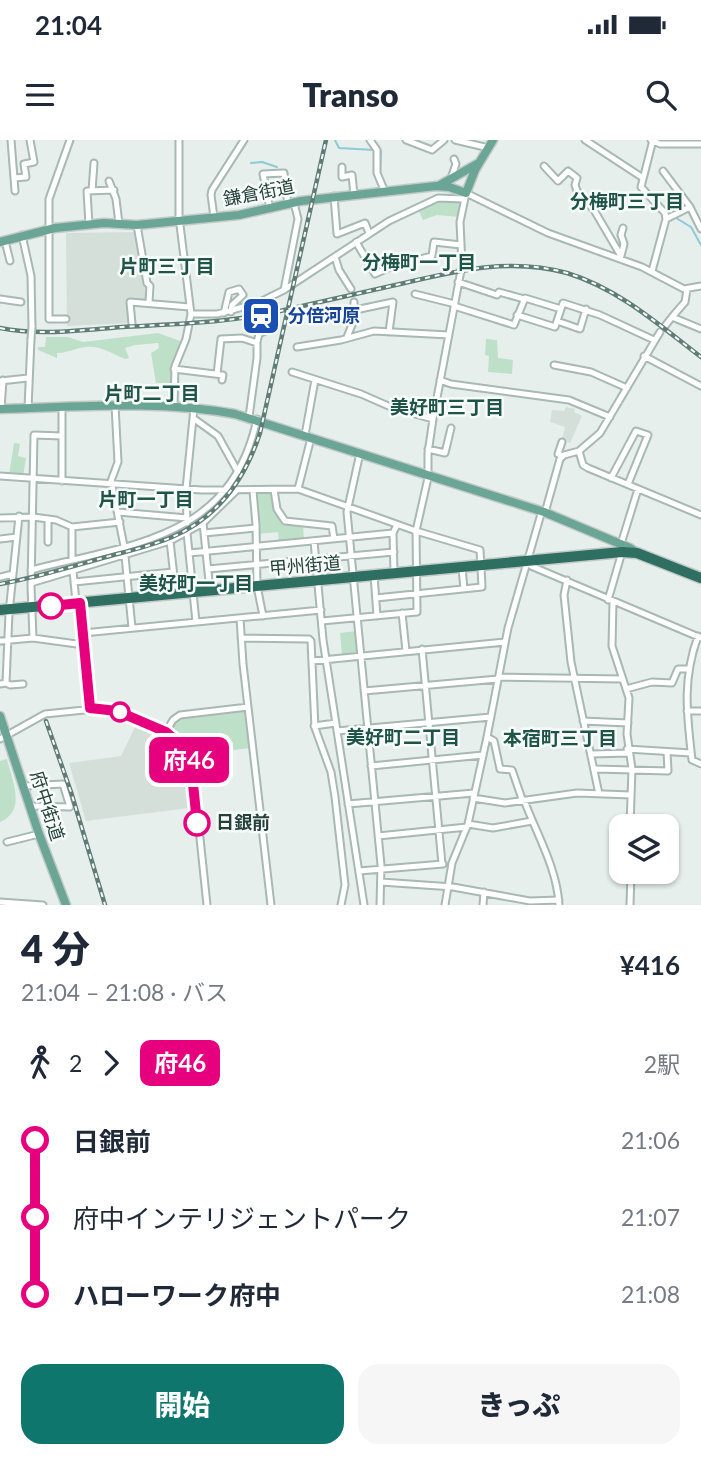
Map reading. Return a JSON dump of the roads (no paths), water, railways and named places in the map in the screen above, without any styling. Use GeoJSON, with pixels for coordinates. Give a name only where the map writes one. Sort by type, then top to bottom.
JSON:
{"type":"FeatureCollection","features":[{"type":"Feature","properties":{"kind":"highway","name":"甲州街道"},"geometry":{"type":"LineString","coordinates":[[5,610],[528,561],[614,547],[701,578]]}},
{"type":"Feature","properties":{"kind":"main road"},"geometry":{"type":"LineString","coordinates":[[465,196],[491,144]]}},
{"type":"Feature","properties":{"kind":"main road"},"geometry":{"type":"LineString","coordinates":[[440,185],[480,162]]}},
{"type":"Feature","properties":{"kind":"main road","name":"鎌倉街道"},"geometry":{"type":"LineString","coordinates":[[2,242],[48,229],[89,225],[138,225],[214,217],[334,197],[440,185],[465,196]]}},
{"type":"Feature","properties":{"kind":"main road"},"geometry":{"type":"LineString","coordinates":[[1,409],[115,405],[174,407],[253,418],[544,512],[614,547]]}},
{"type":"Feature","properties":{"kind":"main road","name":"府中街道"},"geometry":{"type":"LineString","coordinates":[[0,716],[4,737],[66,905]]}},
{"type":"Feature","properties":{"kind":"street"},"geometry":{"type":"LineString","coordinates":[[11,140],[15,191]]}},
{"type":"Feature","properties":{"kind":"street"},"geometry":{"type":"LineString","coordinates":[[14,178],[26,177],[24,164],[34,162],[30,140]]}},
{"type":"Feature","properties":{"kind":"street"},"geometry":{"type":"LineString","coordinates":[[66,319],[49,319],[48,229],[50,194],[70,140]]}},
{"type":"Feature","properties":{"kind":"street"},"geometry":{"type":"LineString","coordinates":[[174,407],[174,369],[186,339],[191,310],[179,220],[179,140]]}},
{"type":"Feature","properties":{"kind":"street"},"geometry":{"type":"LineString","coordinates":[[214,217],[212,190],[244,140]]}},
{"type":"Feature","properties":{"kind":"street"},"geometry":{"type":"LineString","coordinates":[[370,140],[377,150],[377,173],[385,192]]}},
{"type":"Feature","properties":{"kind":"street"},"geometry":{"type":"LineString","coordinates":[[406,140],[432,150],[444,140]]}},
{"type":"Feature","properties":{"kind":"street"},"geometry":{"type":"LineString","coordinates":[[455,140],[491,144]]}},
{"type":"Feature","properties":{"kind":"street"},"geometry":{"type":"LineString","coordinates":[[585,140],[643,178]]}},
{"type":"Feature","properties":{"kind":"street"},"geometry":{"type":"LineString","coordinates":[[652,271],[666,219],[665,213],[640,187],[653,140],[660,144],[701,144]]}},
{"type":"Feature","properties":{"kind":"street"},"geometry":{"type":"LineString","coordinates":[[450,181],[456,164],[454,159]]}},
{"type":"Feature","properties":{"kind":"street"},"geometry":{"type":"LineString","coordinates":[[92,191],[94,163]]}},
{"type":"Feature","properties":{"kind":"street"},"geometry":{"type":"LineString","coordinates":[[544,166],[558,181],[568,171],[577,178],[577,191],[594,210],[620,258]]}},
{"type":"Feature","properties":{"kind":"street"},"geometry":{"type":"LineString","coordinates":[[342,167],[342,177],[352,176],[354,195]]}},
{"type":"Feature","properties":{"kind":"street"},"geometry":{"type":"LineString","coordinates":[[663,171],[690,207],[701,229]]}},
{"type":"Feature","properties":{"kind":"street"},"geometry":{"type":"LineString","coordinates":[[270,209],[263,174],[284,173],[291,204],[298,219],[284,290]]}},
{"type":"Feature","properties":{"kind":"street"},"geometry":{"type":"LineString","coordinates":[[109,181],[114,190],[118,224]]}},
{"type":"Feature","properties":{"kind":"street"},"geometry":{"type":"LineString","coordinates":[[89,225],[87,191],[114,190]]}},
{"type":"Feature","properties":{"kind":"street"},"geometry":{"type":"LineString","coordinates":[[322,621],[418,612],[416,531],[428,475],[428,449],[462,261],[460,222],[465,196]]}},
{"type":"Feature","properties":{"kind":"street"},"geometry":{"type":"LineString","coordinates":[[132,324],[130,302],[149,302],[224,313],[258,303],[284,290],[369,233],[431,200],[443,197],[465,196],[548,233],[652,271],[687,289],[701,285]]}},
{"type":"Feature","properties":{"kind":"street"},"geometry":{"type":"LineString","coordinates":[[334,197],[337,234],[365,223],[369,233]]}},
{"type":"Feature","properties":{"kind":"street"},"geometry":{"type":"LineString","coordinates":[[666,219],[690,207]]}},
{"type":"Feature","properties":{"kind":"street"},"geometry":{"type":"LineString","coordinates":[[138,225],[147,283],[150,286],[149,302]]}},
{"type":"Feature","properties":{"kind":"street"},"geometry":{"type":"LineString","coordinates":[[620,258],[624,244],[621,234],[623,228]]}},
{"type":"Feature","properties":{"kind":"street"},"geometry":{"type":"LineString","coordinates":[[22,235],[32,276],[28,408]]}},
{"type":"Feature","properties":{"kind":"street"},"geometry":{"type":"LineString","coordinates":[[2,242],[10,261]]}},
{"type":"Feature","properties":{"kind":"street"},"geometry":{"type":"LineString","coordinates":[[356,242],[375,274],[395,265],[432,256],[434,242],[461,245]]}},
{"type":"Feature","properties":{"kind":"street"},"geometry":{"type":"LineString","coordinates":[[335,257],[339,270],[351,289]]}},
{"type":"Feature","properties":{"kind":"street"},"geometry":{"type":"LineString","coordinates":[[458,282],[497,295],[499,292],[561,309]]}},
{"type":"Feature","properties":{"kind":"street"},"geometry":{"type":"LineString","coordinates":[[665,326],[685,302],[687,289]]}},
{"type":"Feature","properties":{"kind":"street"},"geometry":{"type":"LineString","coordinates":[[224,313],[232,290],[242,291],[242,297],[234,303],[231,312]]}},
{"type":"Feature","properties":{"kind":"street"},"geometry":{"type":"LineString","coordinates":[[415,294],[514,325],[524,299]]}},
{"type":"Feature","properties":{"kind":"street"},"geometry":{"type":"LineString","coordinates":[[0,299],[21,302]]}},
{"type":"Feature","properties":{"kind":"street"},"geometry":{"type":"LineString","coordinates":[[227,299],[234,303]]}},
{"type":"Feature","properties":{"kind":"street"},"geometry":{"type":"LineString","coordinates":[[347,337],[354,320],[354,302]]}},
{"type":"Feature","properties":{"kind":"street"},"geometry":{"type":"LineString","coordinates":[[355,310],[393,302],[389,331]]}},
{"type":"Feature","properties":{"kind":"street"},"geometry":{"type":"LineString","coordinates":[[517,315],[555,327],[563,303],[586,309],[654,340]]}},
{"type":"Feature","properties":{"kind":"street"},"geometry":{"type":"LineString","coordinates":[[557,321],[580,329],[586,309]]}},
{"type":"Feature","properties":{"kind":"street"},"geometry":{"type":"LineString","coordinates":[[672,317],[701,329]]}},
{"type":"Feature","properties":{"kind":"street"},"geometry":{"type":"LineString","coordinates":[[31,570],[158,537],[208,509],[238,472],[251,444],[257,343],[259,334],[269,329],[268,323]]}},
{"type":"Feature","properties":{"kind":"street"},"geometry":{"type":"LineString","coordinates":[[297,346],[374,331],[449,335]]}},
{"type":"Feature","properties":{"kind":"street"},"geometry":{"type":"LineString","coordinates":[[562,456],[579,451],[600,433],[660,332]]}},
{"type":"Feature","properties":{"kind":"street"},"geometry":{"type":"LineString","coordinates":[[216,374],[221,339],[242,338],[257,343]]}},
{"type":"Feature","properties":{"kind":"street"},"geometry":{"type":"LineString","coordinates":[[644,356],[701,386]]}},
{"type":"Feature","properties":{"kind":"street"},"geometry":{"type":"LineString","coordinates":[[554,365],[591,372],[627,388]]}},
{"type":"Feature","properties":{"kind":"street"},"geometry":{"type":"LineString","coordinates":[[174,369],[223,375],[222,380]]}},
{"type":"Feature","properties":{"kind":"street"},"geometry":{"type":"LineString","coordinates":[[292,372],[361,394],[393,408],[433,419]]}},
{"type":"Feature","properties":{"kind":"street"},"geometry":{"type":"LineString","coordinates":[[1,409],[2,381],[28,378]]}},
{"type":"Feature","properties":{"kind":"street"},"geometry":{"type":"LineString","coordinates":[[298,489],[315,380]]}},
{"type":"Feature","properties":{"kind":"street"},"geometry":{"type":"LineString","coordinates":[[440,380],[452,384],[569,400],[610,417]]}},
{"type":"Feature","properties":{"kind":"street"},"geometry":{"type":"LineString","coordinates":[[115,405],[118,462],[112,484],[124,546],[132,628]]}},
{"type":"Feature","properties":{"kind":"street"},"geometry":{"type":"LineString","coordinates":[[62,407],[62,481]]}},
{"type":"Feature","properties":{"kind":"street"},"geometry":{"type":"LineString","coordinates":[[187,521],[186,489],[194,408]]}},
{"type":"Feature","properties":{"kind":"street"},"geometry":{"type":"LineString","coordinates":[[193,418],[218,436],[238,472]]}},
{"type":"Feature","properties":{"kind":"street"},"geometry":{"type":"LineString","coordinates":[[428,449],[445,453],[451,428]]}},
{"type":"Feature","properties":{"kind":"street"},"geometry":{"type":"LineString","coordinates":[[611,478],[636,431],[648,435],[628,484]]}},
{"type":"Feature","properties":{"kind":"street"},"geometry":{"type":"LineString","coordinates":[[33,638],[31,570],[34,435],[62,436]]}},
{"type":"Feature","properties":{"kind":"street"},"geometry":{"type":"LineString","coordinates":[[562,442],[558,454],[562,456]]}},
{"type":"Feature","properties":{"kind":"street"},"geometry":{"type":"LineString","coordinates":[[579,451],[583,465],[701,515]]}},
{"type":"Feature","properties":{"kind":"street"},"geometry":{"type":"LineString","coordinates":[[360,453],[348,508],[381,869],[380,905]]}},
{"type":"Feature","properties":{"kind":"street"},"geometry":{"type":"LineString","coordinates":[[445,905],[452,863],[467,826],[474,796],[505,642],[541,514],[546,509],[562,456]]}},
{"type":"Feature","properties":{"kind":"street"},"geometry":{"type":"LineString","coordinates":[[0,476],[225,491],[298,489],[416,531],[480,550],[482,587],[376,598]]}},
{"type":"Feature","properties":{"kind":"street"},"geometry":{"type":"LineString","coordinates":[[631,814],[632,769],[627,751],[629,698],[612,646],[610,601],[614,547],[638,489]]}},
{"type":"Feature","properties":{"kind":"street"},"geometry":{"type":"LineString","coordinates":[[274,490],[277,509],[285,521],[332,526],[334,539]]}},
{"type":"Feature","properties":{"kind":"street"},"geometry":{"type":"LineString","coordinates":[[31,583],[170,541],[203,523],[236,491]]}},
{"type":"Feature","properties":{"kind":"street"},"geometry":{"type":"LineString","coordinates":[[253,491],[255,564],[263,616]]}},
{"type":"Feature","properties":{"kind":"street"},"geometry":{"type":"LineString","coordinates":[[118,512],[187,521]]}},
{"type":"Feature","properties":{"kind":"street"},"geometry":{"type":"LineString","coordinates":[[19,516],[13,574],[5,610],[9,640],[3,683],[23,684]]}},
{"type":"Feature","properties":{"kind":"street"},"geometry":{"type":"LineString","coordinates":[[0,519],[33,517],[72,527],[120,522]]}},
{"type":"Feature","properties":{"kind":"street"},"geometry":{"type":"LineString","coordinates":[[48,519],[48,542]]}},
{"type":"Feature","properties":{"kind":"street"},"geometry":{"type":"LineString","coordinates":[[203,523],[210,591]]}},
{"type":"Feature","properties":{"kind":"street"},"geometry":{"type":"LineString","coordinates":[[394,573],[393,533],[397,524]]}},
{"type":"Feature","properties":{"kind":"street"},"geometry":{"type":"LineString","coordinates":[[72,527],[72,559]]}},
{"type":"Feature","properties":{"kind":"street"},"geometry":{"type":"LineString","coordinates":[[204,533],[256,528]]}},
{"type":"Feature","properties":{"kind":"street"},"geometry":{"type":"LineString","coordinates":[[187,533],[196,622]]}},
{"type":"Feature","properties":{"kind":"street"},"geometry":{"type":"LineString","coordinates":[[189,553],[393,533]]}},
{"type":"Feature","properties":{"kind":"street"},"geometry":{"type":"LineString","coordinates":[[0,539],[17,537]]}},
{"type":"Feature","properties":{"kind":"street"},"geometry":{"type":"LineString","coordinates":[[170,541],[176,594]]}},
{"type":"Feature","properties":{"kind":"street"},"geometry":{"type":"LineString","coordinates":[[314,541],[326,659],[364,905]]}},
{"type":"Feature","properties":{"kind":"street"},"geometry":{"type":"LineString","coordinates":[[208,569],[394,552]]}},
{"type":"Feature","properties":{"kind":"street"},"geometry":{"type":"LineString","coordinates":[[528,561],[531,566],[610,601],[700,637],[686,685],[692,760],[701,764]]}},
{"type":"Feature","properties":{"kind":"street"},"geometry":{"type":"LineString","coordinates":[[462,567],[464,589]]}},
{"type":"Feature","properties":{"kind":"street"},"geometry":{"type":"LineString","coordinates":[[73,571],[83,633],[90,708]]}},
{"type":"Feature","properties":{"kind":"street"},"geometry":{"type":"LineString","coordinates":[[74,582],[173,572]]}},
{"type":"Feature","properties":{"kind":"street"},"geometry":{"type":"LineString","coordinates":[[0,578],[13,574]]}},
{"type":"Feature","properties":{"kind":"street"},"geometry":{"type":"LineString","coordinates":[[374,575],[377,616]]}},
{"type":"Feature","properties":{"kind":"street"},"geometry":{"type":"LineString","coordinates":[[567,580],[564,595],[565,615],[573,679],[600,794]]}},
{"type":"Feature","properties":{"kind":"street"},"geometry":{"type":"LineString","coordinates":[[83,633],[321,610]]}},
{"type":"Feature","properties":{"kind":"street"},"geometry":{"type":"LineString","coordinates":[[402,613],[406,651]]}},
{"type":"Feature","properties":{"kind":"street"},"geometry":{"type":"LineString","coordinates":[[240,618],[271,905]]}},
{"type":"Feature","properties":{"kind":"street"},"geometry":{"type":"LineString","coordinates":[[0,641],[33,638],[84,645]]}},
{"type":"Feature","properties":{"kind":"street"},"geometry":{"type":"LineString","coordinates":[[241,638],[309,639],[312,643],[314,726],[331,772],[335,797],[345,885],[341,905]]}},
{"type":"Feature","properties":{"kind":"street"},"geometry":{"type":"LineString","coordinates":[[313,661],[505,642]]}},
{"type":"Feature","properties":{"kind":"street"},"geometry":{"type":"LineString","coordinates":[[422,649],[442,864]]}},
{"type":"Feature","properties":{"kind":"street"},"geometry":{"type":"LineString","coordinates":[[626,689],[652,682],[672,683],[678,669],[689,669]]}},
{"type":"Feature","properties":{"kind":"street"},"geometry":{"type":"LineString","coordinates":[[364,691],[498,678],[622,679]]}},
{"type":"Feature","properties":{"kind":"street"},"geometry":{"type":"LineString","coordinates":[[166,732],[173,719],[183,714],[248,707]]}},
{"type":"Feature","properties":{"kind":"street"},"geometry":{"type":"LineString","coordinates":[[4,737],[45,714],[90,708],[117,711],[176,737],[186,747],[192,762],[207,905]]}},
{"type":"Feature","properties":{"kind":"street"},"geometry":{"type":"LineString","coordinates":[[687,710],[701,711]]}},
{"type":"Feature","properties":{"kind":"street"},"geometry":{"type":"LineString","coordinates":[[337,731],[491,717]]}},
{"type":"Feature","properties":{"kind":"street"},"geometry":{"type":"LineString","coordinates":[[583,722],[628,723]]}},
{"type":"Feature","properties":{"kind":"street"},"geometry":{"type":"LineString","coordinates":[[314,726],[336,723]]}},
{"type":"Feature","properties":{"kind":"street"},"geometry":{"type":"LineString","coordinates":[[381,881],[450,887],[530,901],[559,903],[552,867],[512,770],[500,769],[494,741],[487,737]]}},
{"type":"Feature","properties":{"kind":"street"},"geometry":{"type":"LineString","coordinates":[[592,754],[627,751],[691,753]]}},
{"type":"Feature","properties":{"kind":"street"},"geometry":{"type":"LineString","coordinates":[[596,769],[668,771],[667,752]]}},
{"type":"Feature","properties":{"kind":"street"},"geometry":{"type":"LineString","coordinates":[[371,766],[483,755]]}},
{"type":"Feature","properties":{"kind":"street"},"geometry":{"type":"LineString","coordinates":[[23,786],[63,784],[70,807],[30,806]]}},
{"type":"Feature","properties":{"kind":"street"},"geometry":{"type":"LineString","coordinates":[[348,804],[436,796],[474,796],[505,803],[577,793],[631,795]]}},
{"type":"Feature","properties":{"kind":"street"},"geometry":{"type":"LineString","coordinates":[[378,836],[467,826],[493,828],[532,821]]}},
{"type":"Feature","properties":{"kind":"street"},"geometry":{"type":"LineString","coordinates":[[8,842],[39,834]]}},
{"type":"Feature","properties":{"kind":"street"},"geometry":{"type":"LineString","coordinates":[[359,871],[452,863]]}},
{"type":"Feature","properties":{"kind":"street"},"geometry":{"type":"LineString","coordinates":[[630,905],[631,884]]}},
{"type":"Feature","properties":{"kind":"street"},"geometry":{"type":"LineString","coordinates":[[483,905],[484,892]]}},
{"type":"Feature","properties":{"kind":"street"},"geometry":{"type":"LineString","coordinates":[[0,902],[43,905]]}},
{"type":"Feature","properties":{"kind":"waterway"},"geometry":{"type":"LineString","coordinates":[[335,140],[339,148],[374,150]]}},
{"type":"Feature","properties":{"kind":"waterway"},"geometry":{"type":"LineString","coordinates":[[373,140],[381,151],[380,173],[387,189]]}},
{"type":"Feature","properties":{"kind":"waterway"},"geometry":{"type":"LineString","coordinates":[[251,163],[262,162],[277,167]]}},
{"type":"Feature","properties":{"kind":"waterway"},"geometry":{"type":"LineString","coordinates":[[676,218],[691,227],[701,245]]}},
{"type":"Feature","properties":{"kind":"railway"},"geometry":{"type":"LineString","coordinates":[[0,584],[50,573],[163,541],[203,519],[227,495],[246,466],[260,433],[326,140]]}},
{"type":"Feature","properties":{"kind":"railway"},"geometry":{"type":"LineString","coordinates":[[0,328],[61,332],[222,321],[462,271],[524,266],[567,273],[604,288],[638,309],[701,357]]}},
{"type":"Feature","properties":{"kind":"railway"},"geometry":{"type":"LineString","coordinates":[[46,721],[71,792],[105,905]]}},
{"type":"Feature","properties":{"kind":"place","name":"分倍河原"},"geometry":{"type":"Point","coordinates":[261,316]}},
{"type":"Feature","properties":{"kind":"place","name":"日銀前"},"geometry":{"type":"Point","coordinates":[197,823]}},
{"type":"Feature","properties":{"kind":"district","name":"分梅町三丁目"},"geometry":{"type":"Point","coordinates":[627,201]}},
{"type":"Feature","properties":{"kind":"district","name":"分梅町一丁目"},"geometry":{"type":"Point","coordinates":[419,262]}},
{"type":"Feature","properties":{"kind":"district","name":"片町三丁目"},"geometry":{"type":"Point","coordinates":[167,266]}},
{"type":"Feature","properties":{"kind":"district","name":"片町二丁目"},"geometry":{"type":"Point","coordinates":[152,393]}},
{"type":"Feature","properties":{"kind":"district","name":"美好町三丁目"},"geometry":{"type":"Point","coordinates":[447,407]}},
{"type":"Feature","properties":{"kind":"district","name":"片町一丁目"},"geometry":{"type":"Point","coordinates":[146,499]}},
{"type":"Feature","properties":{"kind":"district","name":"美好町一丁目"},"geometry":{"type":"Point","coordinates":[196,583]}},
{"type":"Feature","properties":{"kind":"district","name":"美好町二丁目"},"geometry":{"type":"Point","coordinates":[403,737]}},
{"type":"Feature","properties":{"kind":"district","name":"本宿町三丁目"},"geometry":{"type":"Point","coordinates":[560,738]}}]}
